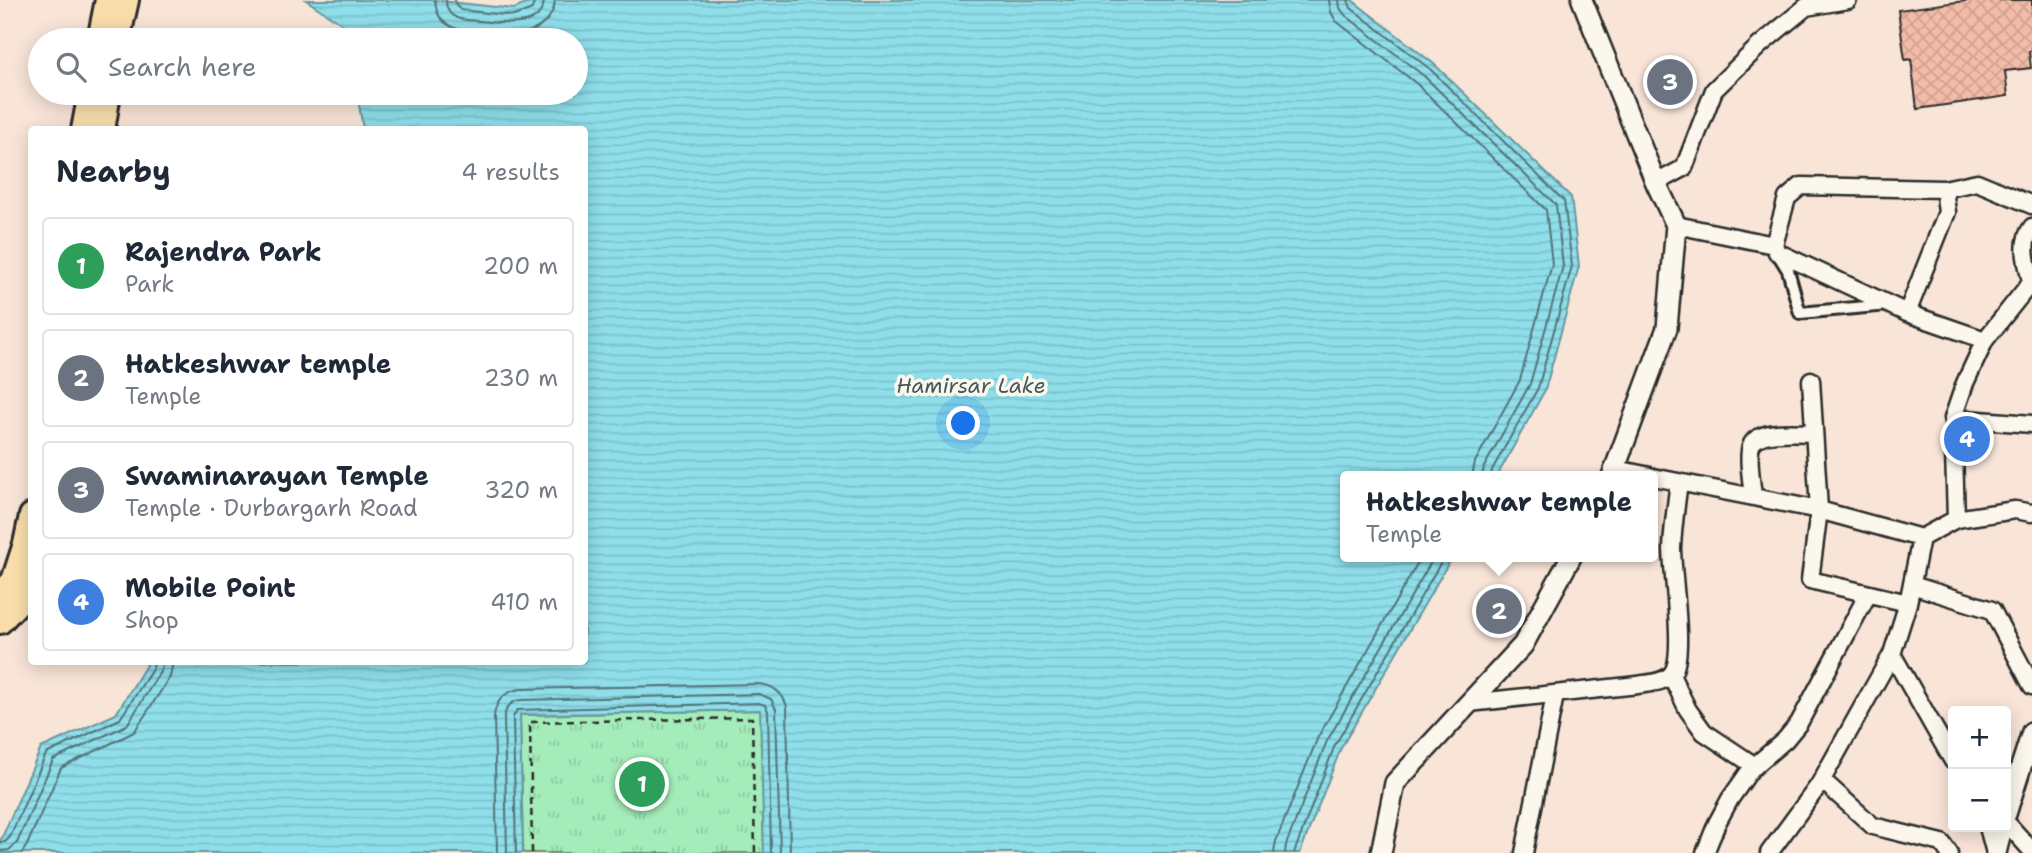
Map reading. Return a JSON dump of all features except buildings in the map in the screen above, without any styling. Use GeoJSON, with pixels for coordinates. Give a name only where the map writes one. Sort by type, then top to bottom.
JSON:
{"type":"FeatureCollection","features":[{"type":"Feature","properties":{"kind":"main road"},"geometry":{"type":"LineString","coordinates":[[102,28],[108,0]]}},
{"type":"Feature","properties":{"kind":"main road"},"geometry":{"type":"LineString","coordinates":[[120,28],[126,0]]}},
{"type":"Feature","properties":{"kind":"main road"},"geometry":{"type":"LineString","coordinates":[[85,126],[89,105]]}},
{"type":"Feature","properties":{"kind":"main road"},"geometry":{"type":"LineString","coordinates":[[103,126],[106,105]]}},
{"type":"Feature","properties":{"kind":"main road"},"geometry":{"type":"LineString","coordinates":[[0,596],[14,581],[28,535]]}},
{"type":"Feature","properties":{"kind":"main road"},"geometry":{"type":"LineString","coordinates":[[0,621],[28,591]]}},
{"type":"Feature","properties":{"kind":"street"},"geometry":{"type":"LineString","coordinates":[[1582,0],[1656,183],[1676,225],[1667,328],[1615,471]]}},
{"type":"Feature","properties":{"kind":"street"},"geometry":{"type":"LineString","coordinates":[[1656,183],[1684,168],[1714,90],[1760,45],[1806,7],[1848,0]]}},
{"type":"Feature","properties":{"kind":"street"},"geometry":{"type":"LineString","coordinates":[[1891,305],[1800,313],[1788,270],[1775,249],[1787,198],[1801,186],[1944,189],[1978,182],[2032,205]]}},
{"type":"Feature","properties":{"kind":"street"},"geometry":{"type":"LineString","coordinates":[[1908,313],[1947,212],[1944,189]]}},
{"type":"Feature","properties":{"kind":"street"},"geometry":{"type":"LineString","coordinates":[[1676,225],[1775,249],[1908,313],[1985,340]]}},
{"type":"Feature","properties":{"kind":"street"},"geometry":{"type":"LineString","coordinates":[[1956,519],[1953,418],[1965,383],[1985,340],[2031,281],[2024,250],[2032,227]]}},
{"type":"Feature","properties":{"kind":"street"},"geometry":{"type":"LineString","coordinates":[[1811,380],[1819,510],[1810,580],[1908,604]]}},
{"type":"Feature","properties":{"kind":"street"},"geometry":{"type":"LineString","coordinates":[[1953,418],[2032,424]]}},
{"type":"Feature","properties":{"kind":"street"},"geometry":{"type":"LineString","coordinates":[[1753,497],[1750,451],[1754,440],[1773,433],[1814,433]]}},
{"type":"Feature","properties":{"kind":"street"},"geometry":{"type":"LineString","coordinates":[[1658,478],[1819,510],[1921,538],[1956,519],[2015,510],[2032,513]]}},
{"type":"Feature","properties":{"kind":"street"},"geometry":{"type":"LineString","coordinates":[[1469,704],[1638,685],[1661,681],[1671,675],[1678,657],[1672,551],[1679,482]]}},
{"type":"Feature","properties":{"kind":"street"},"geometry":{"type":"LineString","coordinates":[[1769,853],[1822,780],[1892,654],[1908,604],[1921,538]]}},
{"type":"Feature","properties":{"kind":"street"},"geometry":{"type":"LineString","coordinates":[[1381,853],[1395,783],[1523,645],[1569,562]]}},
{"type":"Feature","properties":{"kind":"street"},"geometry":{"type":"LineString","coordinates":[[1912,585],[1992,610],[2032,686]]}},
{"type":"Feature","properties":{"kind":"street"},"geometry":{"type":"LineString","coordinates":[[1705,853],[1730,799],[1755,766],[1785,740],[1799,723],[1868,594]]}},
{"type":"Feature","properties":{"kind":"street"},"geometry":{"type":"LineString","coordinates":[[1892,654],[1948,752]]}},
{"type":"Feature","properties":{"kind":"street"},"geometry":{"type":"LineString","coordinates":[[1671,675],[1688,710],[1704,732],[1755,766]]}},
{"type":"Feature","properties":{"kind":"street"},"geometry":{"type":"LineString","coordinates":[[1524,853],[1555,695]]}},
{"type":"Feature","properties":{"kind":"street"},"geometry":{"type":"LineString","coordinates":[[2011,798],[2032,732]]}},
{"type":"Feature","properties":{"kind":"street"},"geometry":{"type":"LineString","coordinates":[[1822,780],[1873,826],[1942,843],[1949,853]]}},
{"type":"Feature","properties":{"kind":"street"},"geometry":{"type":"LineString","coordinates":[[2011,828],[2032,851]]}},
{"type":"Feature","properties":{"kind":"street"},"geometry":{"type":"LineString","coordinates":[[1990,832],[1996,853]]}},
{"type":"Feature","properties":{"kind":"street"},"geometry":{"type":"LineString","coordinates":[[1996,853],[2001,832]]}},
{"type":"Feature","properties":{"kind":"path"},"geometry":{"type":"LineString","coordinates":[[532,853],[530,722],[752,718],[755,853]]}},
{"type":"Feature","properties":{"kind":"green space"},"geometry":{"type":"Polygon","coordinates":[[[761,710],[764,853],[523,853],[520,715],[761,710]]]}},
{"type":"Feature","properties":{"kind":"water","name":"Hamirsar Lake"},"geometry":{"type":"Polygon","coordinates":[[[306,0],[432,0],[514,9],[535,0],[1352,0],[1434,64],[1571,197],[1579,266],[1545,390],[1500,471],[1340,471],[1340,562],[1449,562],[1341,748],[1300,853],[764,853],[760,710],[520,715],[523,853],[0,853],[0,842],[41,748],[116,714],[146,665],[588,665],[588,126],[362,126],[359,105],[588,105],[588,28],[345,26],[306,0]]]}},
{"type":"Feature","properties":{"kind":"place","name":"Swaminarayan Temple"},"geometry":{"type":"Point","coordinates":[1670,82]}},
{"type":"Feature","properties":{"kind":"place","name":"Mobile Point"},"geometry":{"type":"Point","coordinates":[1967,439]}},
{"type":"Feature","properties":{"kind":"place","name":"Hatkeshwar temple"},"geometry":{"type":"Point","coordinates":[1499,611]}},
{"type":"Feature","properties":{"kind":"place","name":"Rajendra Park"},"geometry":{"type":"Point","coordinates":[642,784]}}]}
